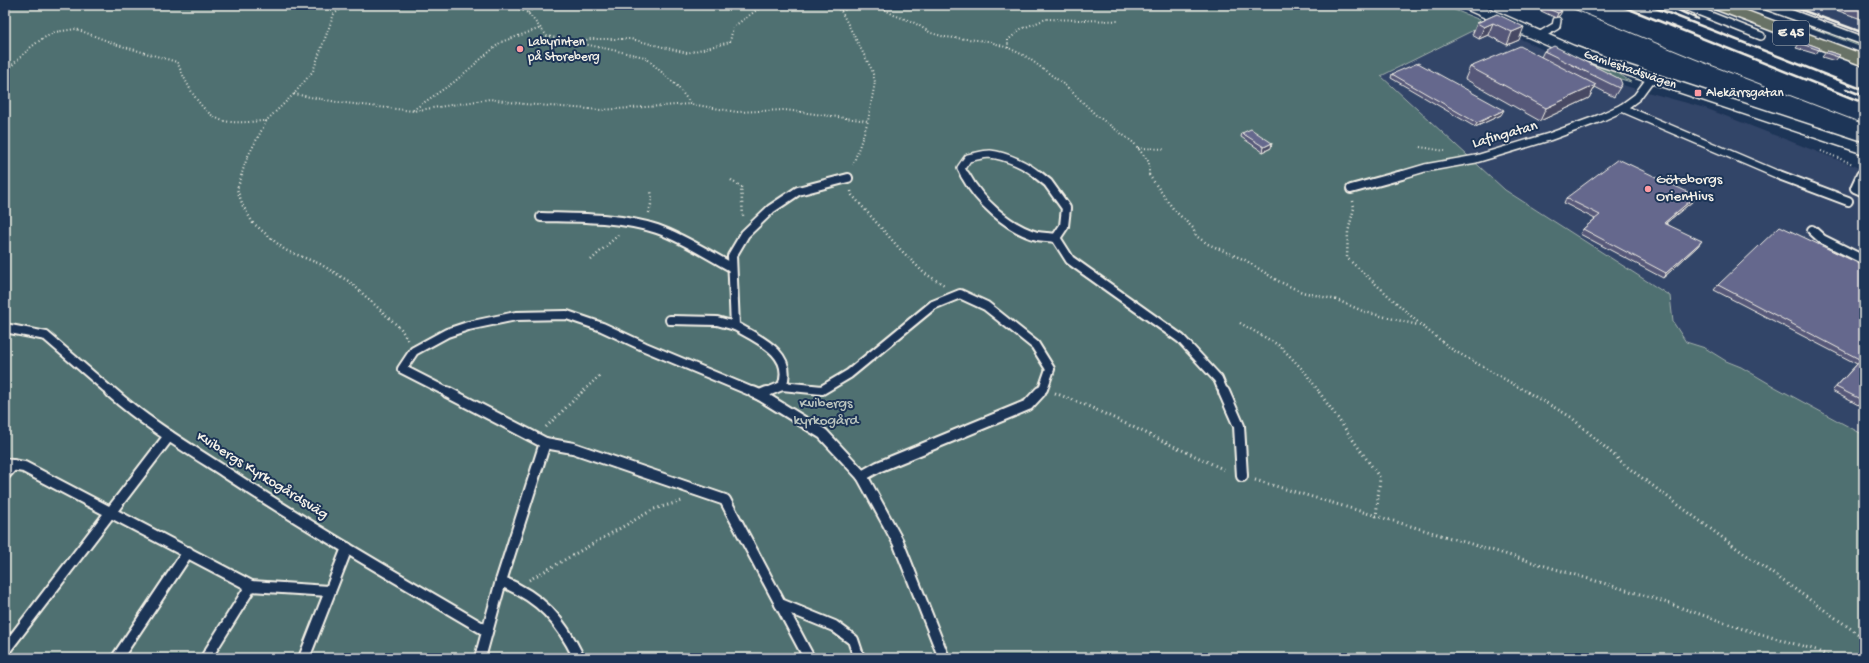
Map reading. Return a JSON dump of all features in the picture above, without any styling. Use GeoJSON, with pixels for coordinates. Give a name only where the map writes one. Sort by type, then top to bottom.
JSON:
{"type":"FeatureCollection","features":[{"type":"Feature","properties":{"kind":"highway","name":"E 45"},"geometry":{"type":"LineString","coordinates":[[1717,5],[1864,61]]}},
{"type":"Feature","properties":{"kind":"highway","name":"E 45"},"geometry":{"type":"LineString","coordinates":[[1738,5],[1864,52]]}},
{"type":"Feature","properties":{"kind":"street","name":"Gamlestadsvägen"},"geometry":{"type":"LineString","coordinates":[[1468,5],[1582,54],[1864,149]]}},
{"type":"Feature","properties":{"kind":"street"},"geometry":{"type":"LineString","coordinates":[[1766,5],[1864,41]]}},
{"type":"Feature","properties":{"kind":"lane"},"geometry":{"type":"LineString","coordinates":[[1683,5],[1760,36]]}},
{"type":"Feature","properties":{"kind":"lane"},"geometry":{"type":"LineString","coordinates":[[1539,36],[1556,26],[1557,21]]}},
{"type":"Feature","properties":{"kind":"lane","name":"Lafingatan"},"geometry":{"type":"LineString","coordinates":[[1351,189],[1425,168],[1476,159],[1526,144],[1598,119],[1622,108],[1637,97],[1651,78]]}},
{"type":"Feature","properties":{"kind":"lane"},"geometry":{"type":"LineString","coordinates":[[1622,108],[1758,167],[1848,201]]}},
{"type":"Feature","properties":{"kind":"lane"},"geometry":{"type":"LineString","coordinates":[[988,154],[1011,160],[1032,170],[1048,183],[1066,208],[1064,226],[1056,238],[1036,236],[1017,226],[988,206],[965,178],[960,168],[968,158],[988,154]]}},
{"type":"Feature","properties":{"kind":"lane"},"geometry":{"type":"LineString","coordinates":[[1864,169],[1855,188],[1864,192]]}},
{"type":"Feature","properties":{"kind":"lane"},"geometry":{"type":"LineString","coordinates":[[734,326],[734,289],[731,267],[732,256],[746,234],[771,209],[798,191],[848,178]]}},
{"type":"Feature","properties":{"kind":"lane"},"geometry":{"type":"LineString","coordinates":[[541,217],[592,218],[644,226],[671,235],[731,267]]}},
{"type":"Feature","properties":{"kind":"lane"},"geometry":{"type":"LineString","coordinates":[[1812,230],[1822,239],[1864,260]]}},
{"type":"Feature","properties":{"kind":"lane"},"geometry":{"type":"LineString","coordinates":[[1056,238],[1070,260],[1180,339],[1218,379],[1239,426],[1242,476]]}},
{"type":"Feature","properties":{"kind":"lane"},"geometry":{"type":"LineString","coordinates":[[760,395],[782,386],[822,390],[849,374],[933,305],[960,294],[986,306],[1035,345],[1050,369],[1043,389],[1028,405],[878,467],[862,476]]}},
{"type":"Feature","properties":{"kind":"lane"},"geometry":{"type":"LineString","coordinates":[[809,658],[725,500],[573,448],[545,443],[402,369],[414,351],[447,333],[468,326],[516,316],[567,316],[602,327],[645,347],[760,395],[823,434],[862,476],[898,542],[944,658]]}},
{"type":"Feature","properties":{"kind":"lane"},"geometry":{"type":"LineString","coordinates":[[670,320],[717,321],[734,326],[766,344],[784,362],[787,375],[782,386]]}},
{"type":"Feature","properties":{"kind":"lane","name":"Kvibergs Kyrkogårdsväg"},"geometry":{"type":"LineString","coordinates":[[5,328],[46,336],[129,408],[169,436],[347,548],[487,631]]}},
{"type":"Feature","properties":{"kind":"lane"},"geometry":{"type":"LineString","coordinates":[[5,650],[169,436]]}},
{"type":"Feature","properties":{"kind":"lane"},"geometry":{"type":"LineString","coordinates":[[480,658],[501,581],[545,443]]}},
{"type":"Feature","properties":{"kind":"lane"},"geometry":{"type":"LineString","coordinates":[[5,474],[9,464],[24,467],[251,586],[329,591]]}},
{"type":"Feature","properties":{"kind":"lane"},"geometry":{"type":"LineString","coordinates":[[304,658],[347,548]]}},
{"type":"Feature","properties":{"kind":"lane"},"geometry":{"type":"LineString","coordinates":[[117,658],[188,552]]}},
{"type":"Feature","properties":{"kind":"lane"},"geometry":{"type":"LineString","coordinates":[[501,581],[531,594],[558,619],[579,658]]}},
{"type":"Feature","properties":{"kind":"lane"},"geometry":{"type":"LineString","coordinates":[[206,658],[251,586]]}},
{"type":"Feature","properties":{"kind":"lane"},"geometry":{"type":"LineString","coordinates":[[780,604],[834,626],[853,640],[859,658]]}},
{"type":"Feature","properties":{"kind":"path"},"geometry":{"type":"LineString","coordinates":[[346,5],[334,14],[313,71],[294,94],[267,120],[247,158],[237,189],[243,206],[253,223],[285,250],[320,264],[350,282],[401,329],[414,351]]}},
{"type":"Feature","properties":{"kind":"path"},"geometry":{"type":"LineString","coordinates":[[510,5],[528,13],[547,36],[645,57],[678,86],[691,104]]}},
{"type":"Feature","properties":{"kind":"path"},"geometry":{"type":"LineString","coordinates":[[528,13],[536,5]]}},
{"type":"Feature","properties":{"kind":"path"},"geometry":{"type":"LineString","coordinates":[[574,42],[592,39],[631,39],[687,53],[730,42],[733,27],[764,5]]}},
{"type":"Feature","properties":{"kind":"path"},"geometry":{"type":"LineString","coordinates":[[833,5],[840,11],[872,70],[875,82],[868,121],[848,178],[852,195],[900,249],[924,273],[960,294]]}},
{"type":"Feature","properties":{"kind":"path"},"geometry":{"type":"LineString","coordinates":[[840,11],[855,6],[872,5],[913,22],[931,33],[945,37],[988,41],[1027,57],[1066,86],[1096,115],[1137,148],[1149,162],[1149,176],[1174,210],[1193,228],[1196,236],[1208,244],[1245,260],[1278,281],[1302,292],[1337,300],[1365,312],[1422,326]]}},
{"type":"Feature","properties":{"kind":"path"},"geometry":{"type":"LineString","coordinates":[[1008,48],[1008,40],[1021,29],[1046,18],[1119,21]]}},
{"type":"Feature","properties":{"kind":"path"},"geometry":{"type":"LineString","coordinates":[[413,111],[454,82],[501,42],[541,28]]}},
{"type":"Feature","properties":{"kind":"path"},"geometry":{"type":"LineString","coordinates":[[5,72],[31,46],[42,39],[55,32],[76,29],[118,46],[177,62],[186,83],[204,106],[217,119],[231,122],[267,120]]}},
{"type":"Feature","properties":{"kind":"path"},"geometry":{"type":"LineString","coordinates":[[294,94],[337,102],[413,111],[490,99],[524,104],[601,110],[691,104],[737,112],[785,110],[868,121]]}},
{"type":"Feature","properties":{"kind":"path"},"geometry":{"type":"LineString","coordinates":[[1137,148],[1166,149]]}},
{"type":"Feature","properties":{"kind":"path"},"geometry":{"type":"LineString","coordinates":[[731,180],[740,187],[744,221],[751,229]]}},
{"type":"Feature","properties":{"kind":"path"},"geometry":{"type":"LineString","coordinates":[[1351,189],[1354,208],[1348,232],[1346,258],[1422,326],[1453,350],[1571,417],[1626,466],[1735,547],[1864,638]]}},
{"type":"Feature","properties":{"kind":"path"},"geometry":{"type":"LineString","coordinates":[[644,226],[652,200],[651,190]]}},
{"type":"Feature","properties":{"kind":"path"},"geometry":{"type":"LineString","coordinates":[[591,260],[630,223]]}},
{"type":"Feature","properties":{"kind":"path"},"geometry":{"type":"LineString","coordinates":[[1240,323],[1280,346],[1306,372],[1355,441],[1380,478],[1376,517]]}},
{"type":"Feature","properties":{"kind":"path"},"geometry":{"type":"LineString","coordinates":[[546,428],[600,375]]}},
{"type":"Feature","properties":{"kind":"path"},"geometry":{"type":"LineString","coordinates":[[1043,389],[1090,407],[1221,468],[1242,476],[1376,517],[1650,597],[1743,629],[1816,650],[1831,658]]}},
{"type":"Feature","properties":{"kind":"path"},"geometry":{"type":"LineString","coordinates":[[532,578],[654,509],[690,499],[704,492]]}},
{"type":"Feature","properties":{"kind":"shaded area"},"geometry":{"type":"Polygon","coordinates":[[[1771,5],[1864,5],[1864,39],[1771,5]]]}},
{"type":"Feature","properties":{"kind":"shaded area"},"geometry":{"type":"Polygon","coordinates":[[[1488,23],[1593,74],[1629,87],[1705,108],[1864,170],[1864,435],[1741,367],[1726,361],[1705,348],[1686,342],[1673,322],[1670,296],[1505,190],[1381,76],[1488,23]]]}},
{"type":"Feature","properties":{"kind":"green space","name":"Kvibergs kyrkogård"},"geometry":{"type":"Polygon","coordinates":[[[5,5],[1442,5],[1488,23],[1381,76],[1505,190],[1670,296],[1673,322],[1686,342],[1705,348],[1726,361],[1741,367],[1864,435],[1864,658],[5,658],[5,5]]]}},
{"type":"Feature","properties":{"kind":"green space"},"geometry":{"type":"Polygon","coordinates":[[[1786,16],[1864,46],[1864,48],[1784,17],[1786,16]]]}},
{"type":"Feature","properties":{"kind":"green space"},"geometry":{"type":"Polygon","coordinates":[[[1538,41],[1615,71],[1631,82],[1607,75],[1538,41]]]}},
{"type":"Feature","properties":{"kind":"building"},"geometry":{"type":"Polygon","coordinates":[[[1547,5],[1562,11],[1558,13],[1543,7],[1547,5]]]}},
{"type":"Feature","properties":{"kind":"building"},"geometry":{"type":"Polygon","coordinates":[[[1497,14],[1524,27],[1512,32],[1493,23],[1484,27],[1477,23],[1497,14]]]}},
{"type":"Feature","properties":{"kind":"building"},"geometry":{"type":"Polygon","coordinates":[[[1801,41],[1820,48],[1819,50],[1799,43],[1801,41]]]}},
{"type":"Feature","properties":{"kind":"building"},"geometry":{"type":"Polygon","coordinates":[[[1520,46],[1596,85],[1546,108],[1470,67],[1520,46]]]}},
{"type":"Feature","properties":{"kind":"building"},"geometry":{"type":"Polygon","coordinates":[[[1554,46],[1620,79],[1622,84],[1619,88],[1544,51],[1554,46]]]}},
{"type":"Feature","properties":{"kind":"building"},"geometry":{"type":"Polygon","coordinates":[[[1827,51],[1840,55],[1838,57],[1826,53],[1827,51]]]}},
{"type":"Feature","properties":{"kind":"building"},"geometry":{"type":"Polygon","coordinates":[[[1418,63],[1504,110],[1477,123],[1392,74],[1418,63]]]}},
{"type":"Feature","properties":{"kind":"building"},"geometry":{"type":"Polygon","coordinates":[[[1251,129],[1272,143],[1264,147],[1242,133],[1251,129]]]}},
{"type":"Feature","properties":{"kind":"building"},"geometry":{"type":"Polygon","coordinates":[[[1618,159],[1696,196],[1664,223],[1702,241],[1666,273],[1583,229],[1600,215],[1566,198],[1618,159]]]}},
{"type":"Feature","properties":{"kind":"building"},"geometry":{"type":"Polygon","coordinates":[[[1780,226],[1864,266],[1864,401],[1836,387],[1861,360],[1718,285],[1780,226]]]}},
{"type":"Feature","properties":{"kind":"tram line"},"geometry":{"type":"LineString","coordinates":[[1564,5],[1695,59],[1864,124]]}},
{"type":"Feature","properties":{"kind":"railway"},"geometry":{"type":"LineString","coordinates":[[1619,5],[1864,103]]}},
{"type":"Feature","properties":{"kind":"railway"},"geometry":{"type":"LineString","coordinates":[[1648,5],[1864,90]]}},
{"type":"Feature","properties":{"kind":"railway"},"geometry":{"type":"LineString","coordinates":[[1667,5],[1698,19]]}},
{"type":"Feature","properties":{"kind":"railway"},"geometry":{"type":"LineString","coordinates":[[1788,5],[1864,33]]}},
{"type":"Feature","properties":{"kind":"railway"},"geometry":{"type":"LineString","coordinates":[[1846,89],[1864,96]]}},
{"type":"Feature","properties":{"kind":"place","name":"Labyrinten på Storeberg"},"geometry":{"type":"Point","coordinates":[520,49]}},
{"type":"Feature","properties":{"kind":"place","name":"Alekärrsgatan"},"geometry":{"type":"Point","coordinates":[1698,93]}},
{"type":"Feature","properties":{"kind":"place","name":"Göteborgs Orientlivs"},"geometry":{"type":"Point","coordinates":[1648,189]}}]}
